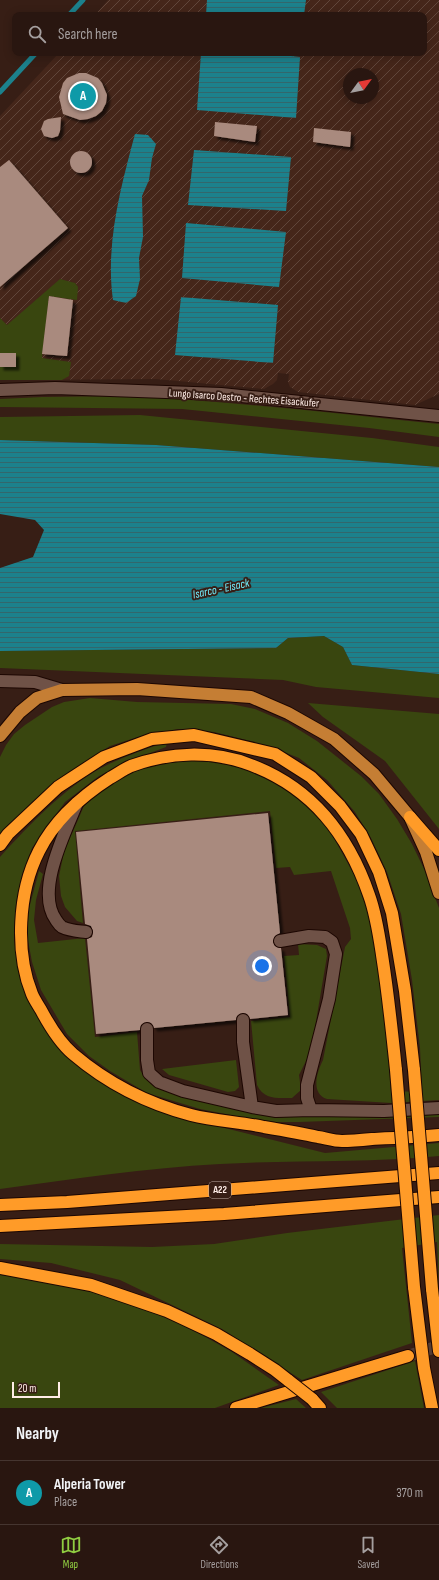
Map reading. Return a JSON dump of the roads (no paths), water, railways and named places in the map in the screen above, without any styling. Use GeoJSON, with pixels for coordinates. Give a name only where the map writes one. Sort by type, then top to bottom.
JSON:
{"type":"FeatureCollection","features":[{"type":"Feature","properties":{"kind":"highway"},"geometry":{"type":"LineString","coordinates":[[0,845],[8,834],[58,787],[104,758],[152,739],[194,735],[275,754],[311,777],[340,806],[361,834],[379,872],[392,913],[405,991],[414,1070],[432,1289],[439,1351]]}},
{"type":"Feature","properties":{"kind":"highway"},"geometry":{"type":"LineString","coordinates":[[432,1408],[424,1368],[414,1287],[396,1070],[379,936],[370,896],[353,856],[334,826],[312,800],[286,781],[260,768],[236,759],[208,755],[180,755],[156,758],[128,767],[101,784],[78,802],[58,822],[39,851],[27,882],[22,910],[21,939],[24,962],[32,993],[47,1021],[71,1052],[98,1072],[154,1104],[194,1116],[244,1123],[341,1141],[439,1136]]}},
{"type":"Feature","properties":{"kind":"highway"},"geometry":{"type":"LineString","coordinates":[[410,817],[439,850]]}},
{"type":"Feature","properties":{"kind":"highway","name":"A22"},"geometry":{"type":"LineString","coordinates":[[0,1205],[67,1202],[439,1173]]}},
{"type":"Feature","properties":{"kind":"highway","name":"A22"},"geometry":{"type":"LineString","coordinates":[[0,1226],[224,1214],[439,1197]]}},
{"type":"Feature","properties":{"kind":"highway"},"geometry":{"type":"LineString","coordinates":[[0,1268],[91,1285],[167,1311],[216,1334],[275,1370],[316,1404]]}},
{"type":"Feature","properties":{"kind":"highway"},"geometry":{"type":"LineString","coordinates":[[236,1408],[408,1356]]}},
{"type":"Feature","properties":{"kind":"main road"},"geometry":{"type":"LineString","coordinates":[[0,736],[20,712],[37,698],[62,690],[137,689],[251,697],[288,713],[334,739],[374,774],[410,817],[426,852],[439,893]]}},
{"type":"Feature","properties":{"kind":"street","name":"Lungo Isarco Destro - Rechtes Eisackufer"},"geometry":{"type":"LineString","coordinates":[[0,390],[55,388],[221,394],[439,416]]}},
{"type":"Feature","properties":{"kind":"street"},"geometry":{"type":"LineString","coordinates":[[0,681],[35,682],[62,690]]}},
{"type":"Feature","properties":{"kind":"street"},"geometry":{"type":"LineString","coordinates":[[78,802],[51,871],[48,892],[51,913],[60,926],[71,931],[86,932]]}},
{"type":"Feature","properties":{"kind":"street"},"geometry":{"type":"LineString","coordinates":[[280,941],[309,936],[325,937],[332,942],[336,954],[329,999],[307,1085],[307,1098],[311,1110]]}},
{"type":"Feature","properties":{"kind":"street"},"geometry":{"type":"LineString","coordinates":[[243,1020],[243,1042],[252,1107]]}},
{"type":"Feature","properties":{"kind":"street"},"geometry":{"type":"LineString","coordinates":[[147,1029],[147,1060],[149,1073],[159,1082],[183,1091],[276,1111],[384,1111],[439,1108]]}},
{"type":"Feature","properties":{"kind":"water"},"geometry":{"type":"Polygon","coordinates":[[[207,0],[306,0],[304,12],[206,12],[207,0]]]}},
{"type":"Feature","properties":{"kind":"water"},"geometry":{"type":"Polygon","coordinates":[[[201,56],[300,57],[296,118],[197,110],[201,56]]]}},
{"type":"Feature","properties":{"kind":"water"},"geometry":{"type":"Polygon","coordinates":[[[135,134],[148,135],[156,144],[152,158],[149,180],[142,196],[143,237],[139,258],[140,279],[136,296],[126,303],[113,300],[111,258],[120,195],[135,134]]]}},
{"type":"Feature","properties":{"kind":"water"},"geometry":{"type":"Polygon","coordinates":[[[194,150],[291,157],[286,211],[188,205],[194,150]]]}},
{"type":"Feature","properties":{"kind":"water"},"geometry":{"type":"Polygon","coordinates":[[[186,223],[286,232],[279,287],[182,278],[186,223]]]}},
{"type":"Feature","properties":{"kind":"water"},"geometry":{"type":"Polygon","coordinates":[[[181,297],[278,305],[273,363],[175,355],[181,297]]]}},
{"type":"Feature","properties":{"kind":"water","name":"Isarco - Eisack"},"geometry":{"type":"Polygon","coordinates":[[[0,440],[156,445],[439,467],[439,674],[352,665],[343,647],[324,636],[288,638],[276,648],[0,651],[0,568],[33,557],[44,530],[35,520],[0,514],[0,440]]]}},
{"type":"Feature","properties":{"kind":"waterway"},"geometry":{"type":"LineString","coordinates":[[72,12],[83,0]]}},
{"type":"Feature","properties":{"kind":"waterway"},"geometry":{"type":"LineString","coordinates":[[0,92],[33,56]]}},
{"type":"Feature","properties":{"kind":"tunnel"},"geometry":{"type":"LineString","coordinates":[[408,1356],[439,1346]]}},
{"type":"Feature","properties":{"kind":"place","name":"Alperia Tower"},"geometry":{"type":"Point","coordinates":[83,96]}}]}
